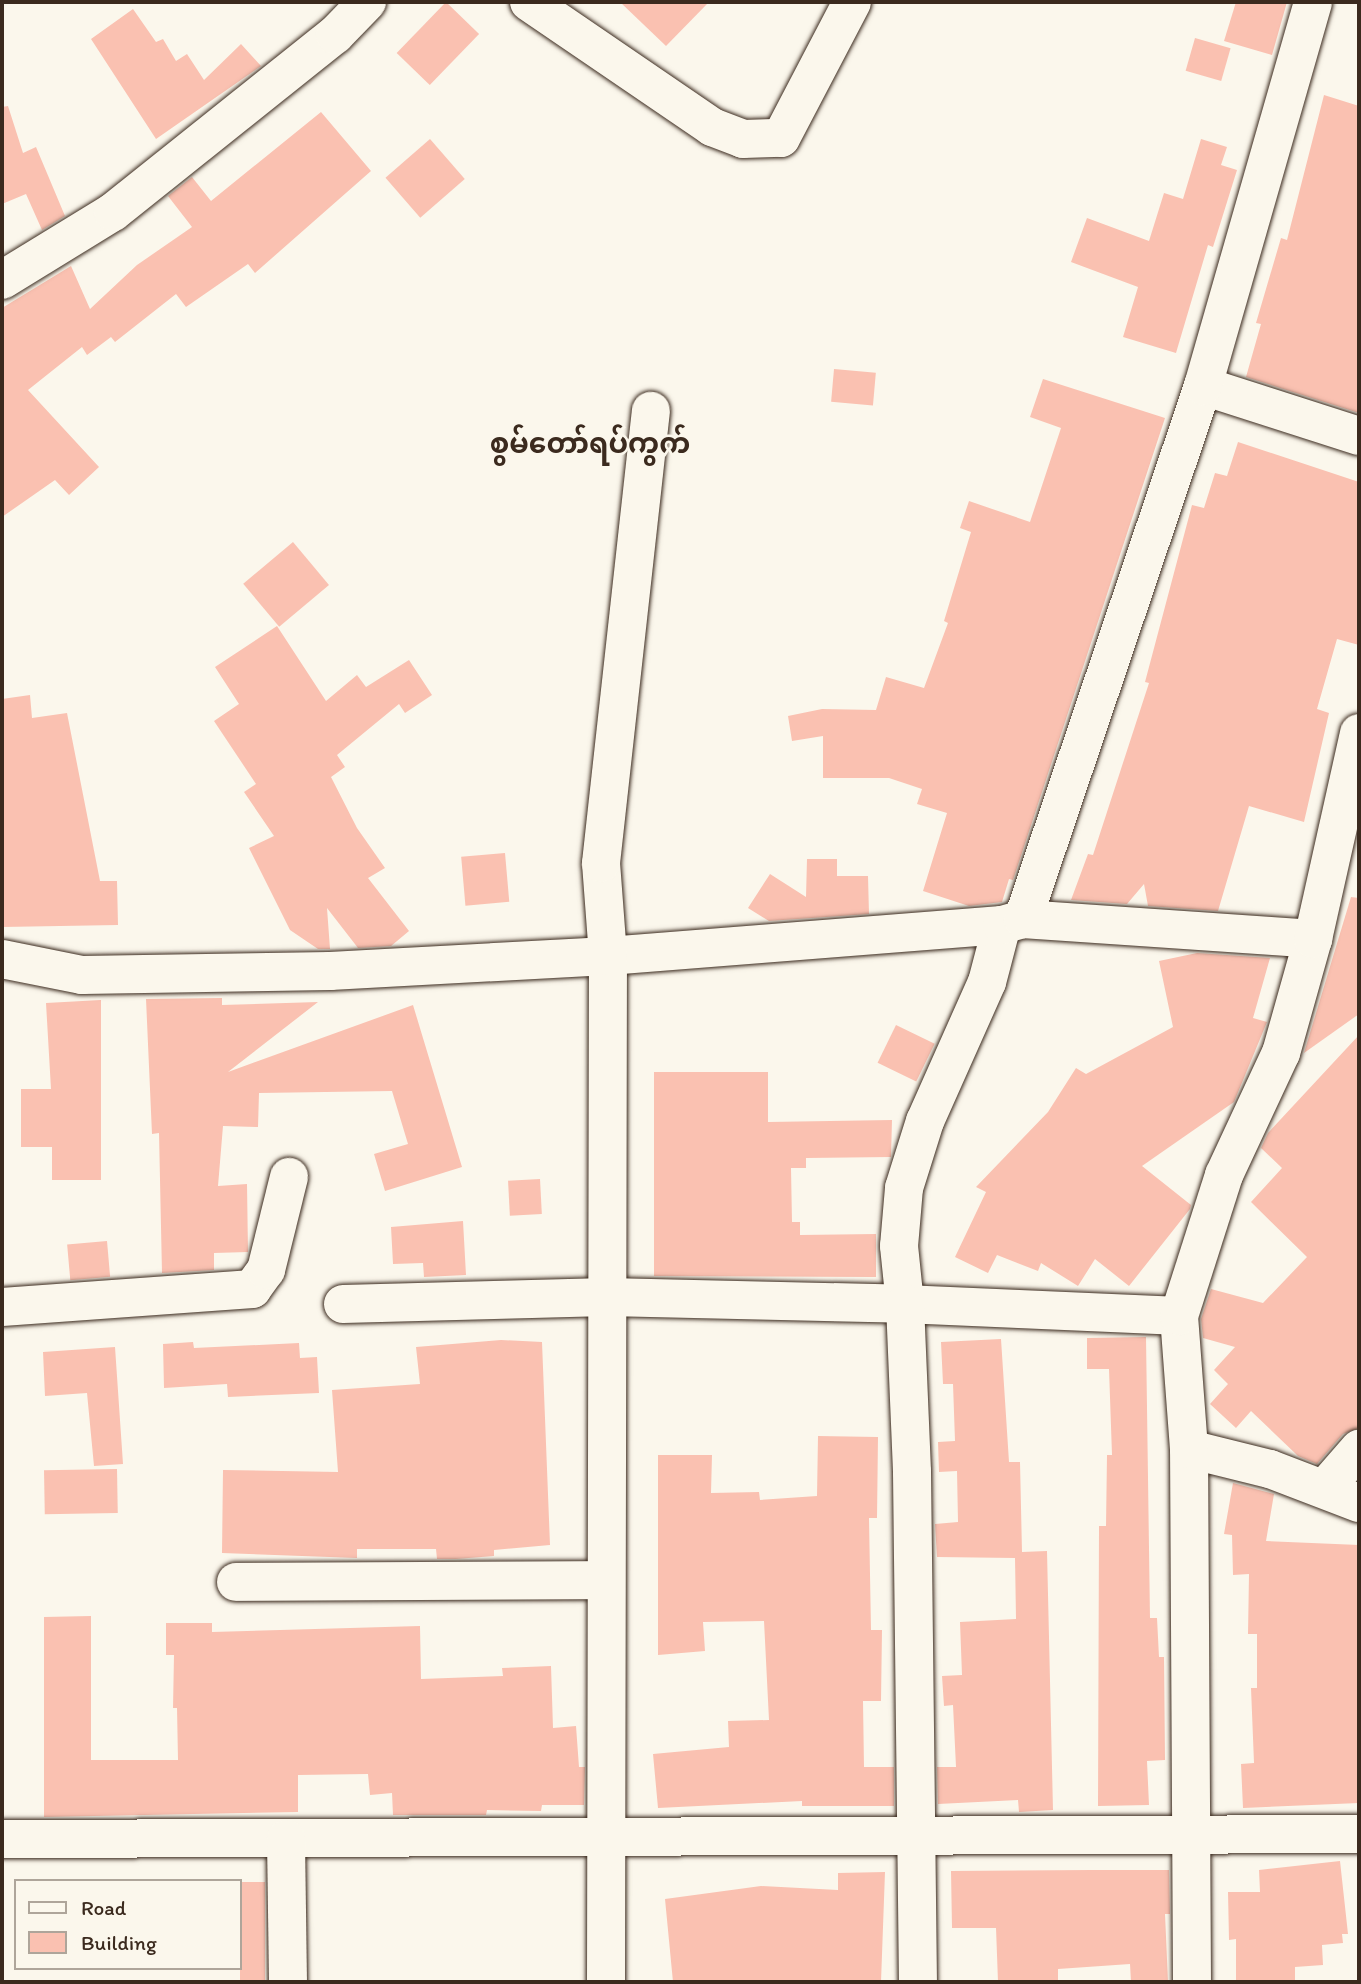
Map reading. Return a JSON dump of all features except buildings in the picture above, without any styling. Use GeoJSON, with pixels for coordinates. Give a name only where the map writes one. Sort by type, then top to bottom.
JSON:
{"type":"FeatureCollection","features":[{"type":"Feature","properties":{"kind":"street"},"geometry":{"type":"LineString","coordinates":[[2,280],[113,212],[335,34],[367,2]]}},
{"type":"Feature","properties":{"kind":"street"},"geometry":{"type":"LineString","coordinates":[[529,2],[712,127],[743,139],[781,138],[852,2]]}},
{"type":"Feature","properties":{"kind":"street"},"geometry":{"type":"LineString","coordinates":[[918,1982],[905,1304],[899,1246],[904,1188],[925,1121],[1012,922],[1203,386],[1313,2]]}},
{"type":"Feature","properties":{"kind":"street"},"geometry":{"type":"LineString","coordinates":[[1203,386],[1359,436]]}},
{"type":"Feature","properties":{"kind":"street"},"geometry":{"type":"LineString","coordinates":[[606,1982],[608,956],[601,863],[651,411]]}},
{"type":"Feature","properties":{"kind":"street"},"geometry":{"type":"LineString","coordinates":[[1192,1982],[1189,1449],[1179,1316],[1224,1175],[1281,1053],[1313,939],[1359,733]]}},
{"type":"Feature","properties":{"kind":"street"},"geometry":{"type":"LineString","coordinates":[[2,959],[82,975],[330,971],[608,956],[1012,922],[1313,939]]}},
{"type":"Feature","properties":{"kind":"street"},"geometry":{"type":"LineString","coordinates":[[2,1307],[252,1289],[266,1270],[289,1177]]}},
{"type":"Feature","properties":{"kind":"street"},"geometry":{"type":"LineString","coordinates":[[343,1304],[607,1297],[905,1304],[1179,1316]]}},
{"type":"Feature","properties":{"kind":"street"},"geometry":{"type":"LineString","coordinates":[[1189,1449],[1325,1488],[1359,1503]]}},
{"type":"Feature","properties":{"kind":"street"},"geometry":{"type":"LineString","coordinates":[[1325,1488],[1359,1449]]}},
{"type":"Feature","properties":{"kind":"street"},"geometry":{"type":"LineString","coordinates":[[236,1581],[606,1580]]}},
{"type":"Feature","properties":{"kind":"street"},"geometry":{"type":"LineString","coordinates":[[2,1839],[917,1838],[1359,1834]]}},
{"type":"Feature","properties":{"kind":"street"},"geometry":{"type":"LineString","coordinates":[[286,1839],[288,1982]]}},
{"type":"Feature","properties":{"kind":"district","name":"စွမ်တော်ရပ်ကွက်"},"geometry":{"type":"Point","coordinates":[590,443]}}]}
